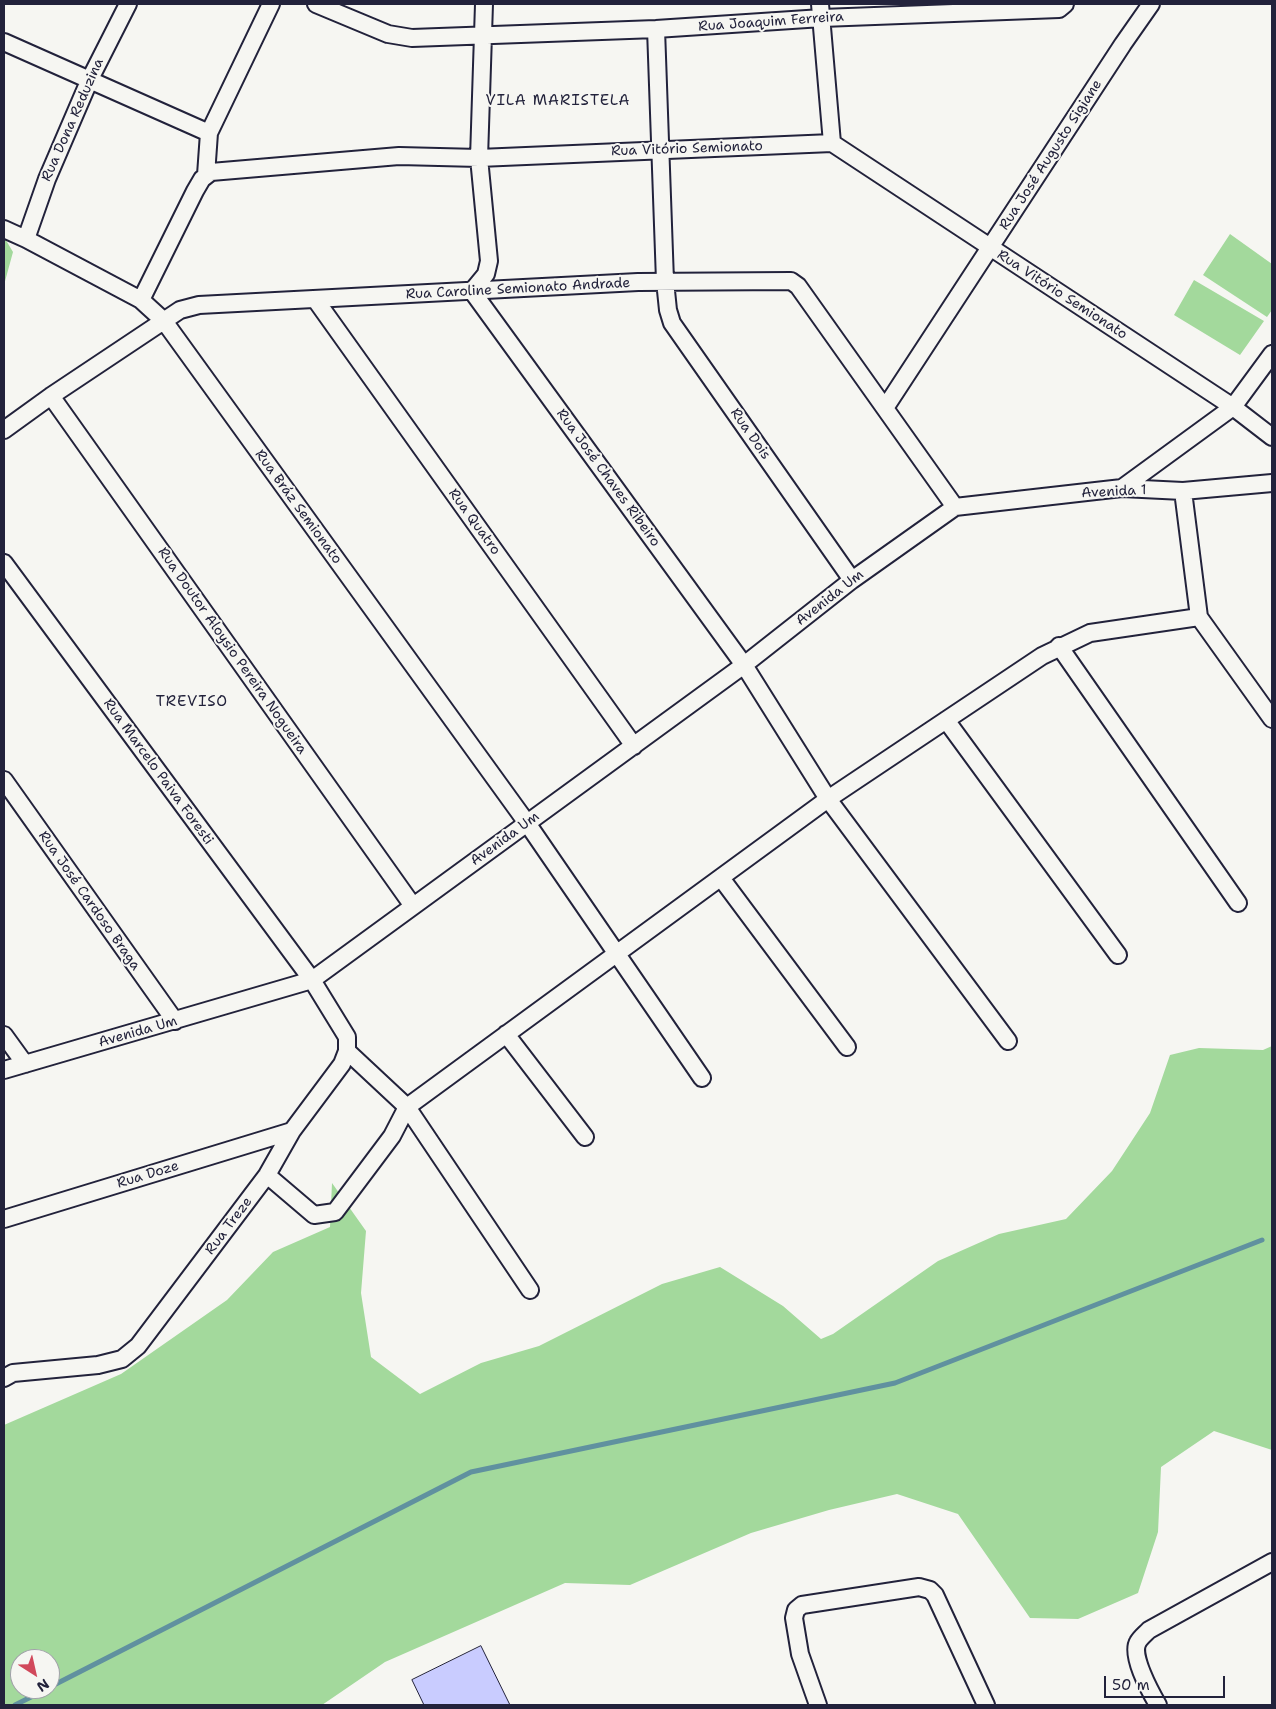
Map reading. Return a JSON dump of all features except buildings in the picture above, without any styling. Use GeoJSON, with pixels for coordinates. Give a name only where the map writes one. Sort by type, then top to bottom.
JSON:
{"type":"FeatureCollection","features":[{"type":"Feature","properties":{"kind":"street","name":"Rua Dona Reduzina"},"geometry":{"type":"LineString","coordinates":[[26,239],[47,179],[90,79],[128,4]]}},
{"type":"Feature","properties":{"kind":"street"},"geometry":{"type":"LineString","coordinates":[[141,300],[195,190],[206,175],[210,133],[271,4]]}},
{"type":"Feature","properties":{"kind":"street","name":"Rua Joaquim Ferreira"},"geometry":{"type":"LineString","coordinates":[[316,4],[388,34],[412,38],[656,29],[821,11],[1062,6]]}},
{"type":"Feature","properties":{"kind":"street"},"geometry":{"type":"LineString","coordinates":[[472,292],[486,274],[489,261],[479,158],[484,4]]}},
{"type":"Feature","properties":{"kind":"street","name":"Rua José Augusto Sigiane"},"geometry":{"type":"LineString","coordinates":[[884,408],[1151,4]]}},
{"type":"Feature","properties":{"kind":"street"},"geometry":{"type":"LineString","coordinates":[[821,11],[832,143]]}},
{"type":"Feature","properties":{"kind":"street","name":"Rua Dois"},"geometry":{"type":"LineString","coordinates":[[656,29],[665,281],[668,310],[672,323],[852,580]]}},
{"type":"Feature","properties":{"kind":"street"},"geometry":{"type":"LineString","coordinates":[[4,42],[210,133]]}},
{"type":"Feature","properties":{"kind":"street","name":"Rua Vitório Semionato"},"geometry":{"type":"LineString","coordinates":[[206,175],[211,172],[399,156],[479,158],[832,143],[1233,407],[1272,437]]}},
{"type":"Feature","properties":{"kind":"street","name":"Rua Bráz Semionato"},"geometry":{"type":"LineString","coordinates":[[4,229],[141,300],[164,321],[527,823],[702,1078]]}},
{"type":"Feature","properties":{"kind":"street","name":"Rua Caroline Semionato Andrade"},"geometry":{"type":"LineString","coordinates":[[4,430],[51,396],[180,310],[198,305],[665,281],[791,281],[798,286],[955,507]]}},
{"type":"Feature","properties":{"kind":"street","name":"Rua José Chaves Ribeiro"},"geometry":{"type":"LineString","coordinates":[[472,292],[744,665],[828,799],[1008,1041]]}},
{"type":"Feature","properties":{"kind":"street","name":"Rua Quatro"},"geometry":{"type":"LineString","coordinates":[[315,299],[634,746]]}},
{"type":"Feature","properties":{"kind":"street"},"geometry":{"type":"LineString","coordinates":[[1122,488],[1233,407],[1272,354]]}},
{"type":"Feature","properties":{"kind":"street","name":"Rua Doutor Aloysio Pereira Nogueira"},"geometry":{"type":"LineString","coordinates":[[51,396],[413,906]]}},
{"type":"Feature","properties":{"kind":"street","name":"Avenida 1"},"geometry":{"type":"LineString","coordinates":[[955,507],[1122,488],[1183,491],[1272,483]]}},
{"type":"Feature","properties":{"kind":"street"},"geometry":{"type":"LineString","coordinates":[[1183,491],[1199,617],[1272,719]]}},
{"type":"Feature","properties":{"kind":"street","name":"Avenida Um"},"geometry":{"type":"LineString","coordinates":[[4,1070],[175,1022],[312,980],[634,746],[744,665],[852,580],[955,507]]}},
{"type":"Feature","properties":{"kind":"street","name":"Rua Marcelo Paiva Foresti"},"geometry":{"type":"LineString","coordinates":[[4,563],[312,980]]}},
{"type":"Feature","properties":{"kind":"street"},"geometry":{"type":"LineString","coordinates":[[267,1175],[314,1215],[335,1212],[392,1136],[407,1107],[828,799],[1042,656],[1060,646],[1090,633],[1199,617]]}},
{"type":"Feature","properties":{"kind":"street"},"geometry":{"type":"LineString","coordinates":[[1060,646],[1238,903]]}},
{"type":"Feature","properties":{"kind":"street"},"geometry":{"type":"LineString","coordinates":[[946,720],[1118,955]]}},
{"type":"Feature","properties":{"kind":"street","name":"Rua José Cardoso Braga"},"geometry":{"type":"LineString","coordinates":[[4,780],[175,1022]]}},
{"type":"Feature","properties":{"kind":"street"},"geometry":{"type":"LineString","coordinates":[[721,878],[847,1047]]}},
{"type":"Feature","properties":{"kind":"street"},"geometry":{"type":"LineString","coordinates":[[312,980],[347,1037],[347,1051],[407,1107],[530,1290]]}},
{"type":"Feature","properties":{"kind":"street"},"geometry":{"type":"LineString","coordinates":[[506,1034],[585,1137]]}},
{"type":"Feature","properties":{"kind":"street"},"geometry":{"type":"LineString","coordinates":[[4,1035],[25,1064]]}},
{"type":"Feature","properties":{"kind":"street","name":"Rua Treze"},"geometry":{"type":"LineString","coordinates":[[4,1378],[13,1373],[98,1365],[122,1359],[138,1346],[267,1175],[292,1131],[342,1064],[347,1051]]}},
{"type":"Feature","properties":{"kind":"street","name":"Rua Doze"},"geometry":{"type":"LineString","coordinates":[[4,1219],[292,1131]]}},
{"type":"Feature","properties":{"kind":"street"},"geometry":{"type":"LineString","coordinates":[[1158,1705],[1142,1672],[1136,1648],[1138,1642],[1149,1630],[1272,1562]]}},
{"type":"Feature","properties":{"kind":"street"},"geometry":{"type":"LineString","coordinates":[[818,1705],[800,1654],[794,1618],[796,1610],[802,1604],[919,1587],[930,1590],[935,1595],[986,1705]]}},
{"type":"Feature","properties":{"kind":"green space"},"geometry":{"type":"Polygon","coordinates":[[[1230,234],[1272,264],[1272,310],[1267,317],[1203,275],[1230,234]]]}},
{"type":"Feature","properties":{"kind":"green space"},"geometry":{"type":"Polygon","coordinates":[[[4,237],[13,252],[4,285],[4,237]]]}},
{"type":"Feature","properties":{"kind":"green space"},"geometry":{"type":"Polygon","coordinates":[[[1194,280],[1264,321],[1240,355],[1174,315],[1194,280]]]}},
{"type":"Feature","properties":{"kind":"green space"},"geometry":{"type":"Polygon","coordinates":[[[1272,1046],[1272,1450],[1214,1431],[1161,1467],[1158,1532],[1138,1593],[1078,1619],[1030,1618],[958,1514],[897,1494],[829,1510],[751,1533],[630,1585],[565,1583],[385,1662],[322,1705],[4,1705],[4,1425],[121,1374],[227,1300],[273,1252],[330,1227],[332,1183],[366,1231],[361,1293],[371,1357],[420,1394],[481,1363],[539,1346],[662,1284],[720,1267],[783,1306],[821,1339],[833,1334],[938,1261],[999,1234],[1066,1219],[1112,1171],[1150,1113],[1170,1055],[1199,1048],[1263,1050],[1272,1046]]]}},
{"type":"Feature","properties":{"kind":"waterway"},"geometry":{"type":"LineString","coordinates":[[60,1682],[471,1472],[895,1383],[1262,1240]]}},
{"type":"Feature","properties":{"kind":"waterway"},"geometry":{"type":"LineString","coordinates":[[15,1705],[27,1699]]}},
{"type":"Feature","properties":{"kind":"district","name":"VILA MARISTELA"},"geometry":{"type":"Point","coordinates":[558,101]}},
{"type":"Feature","properties":{"kind":"district","name":"TREVISO"},"geometry":{"type":"Point","coordinates":[192,702]}}]}
